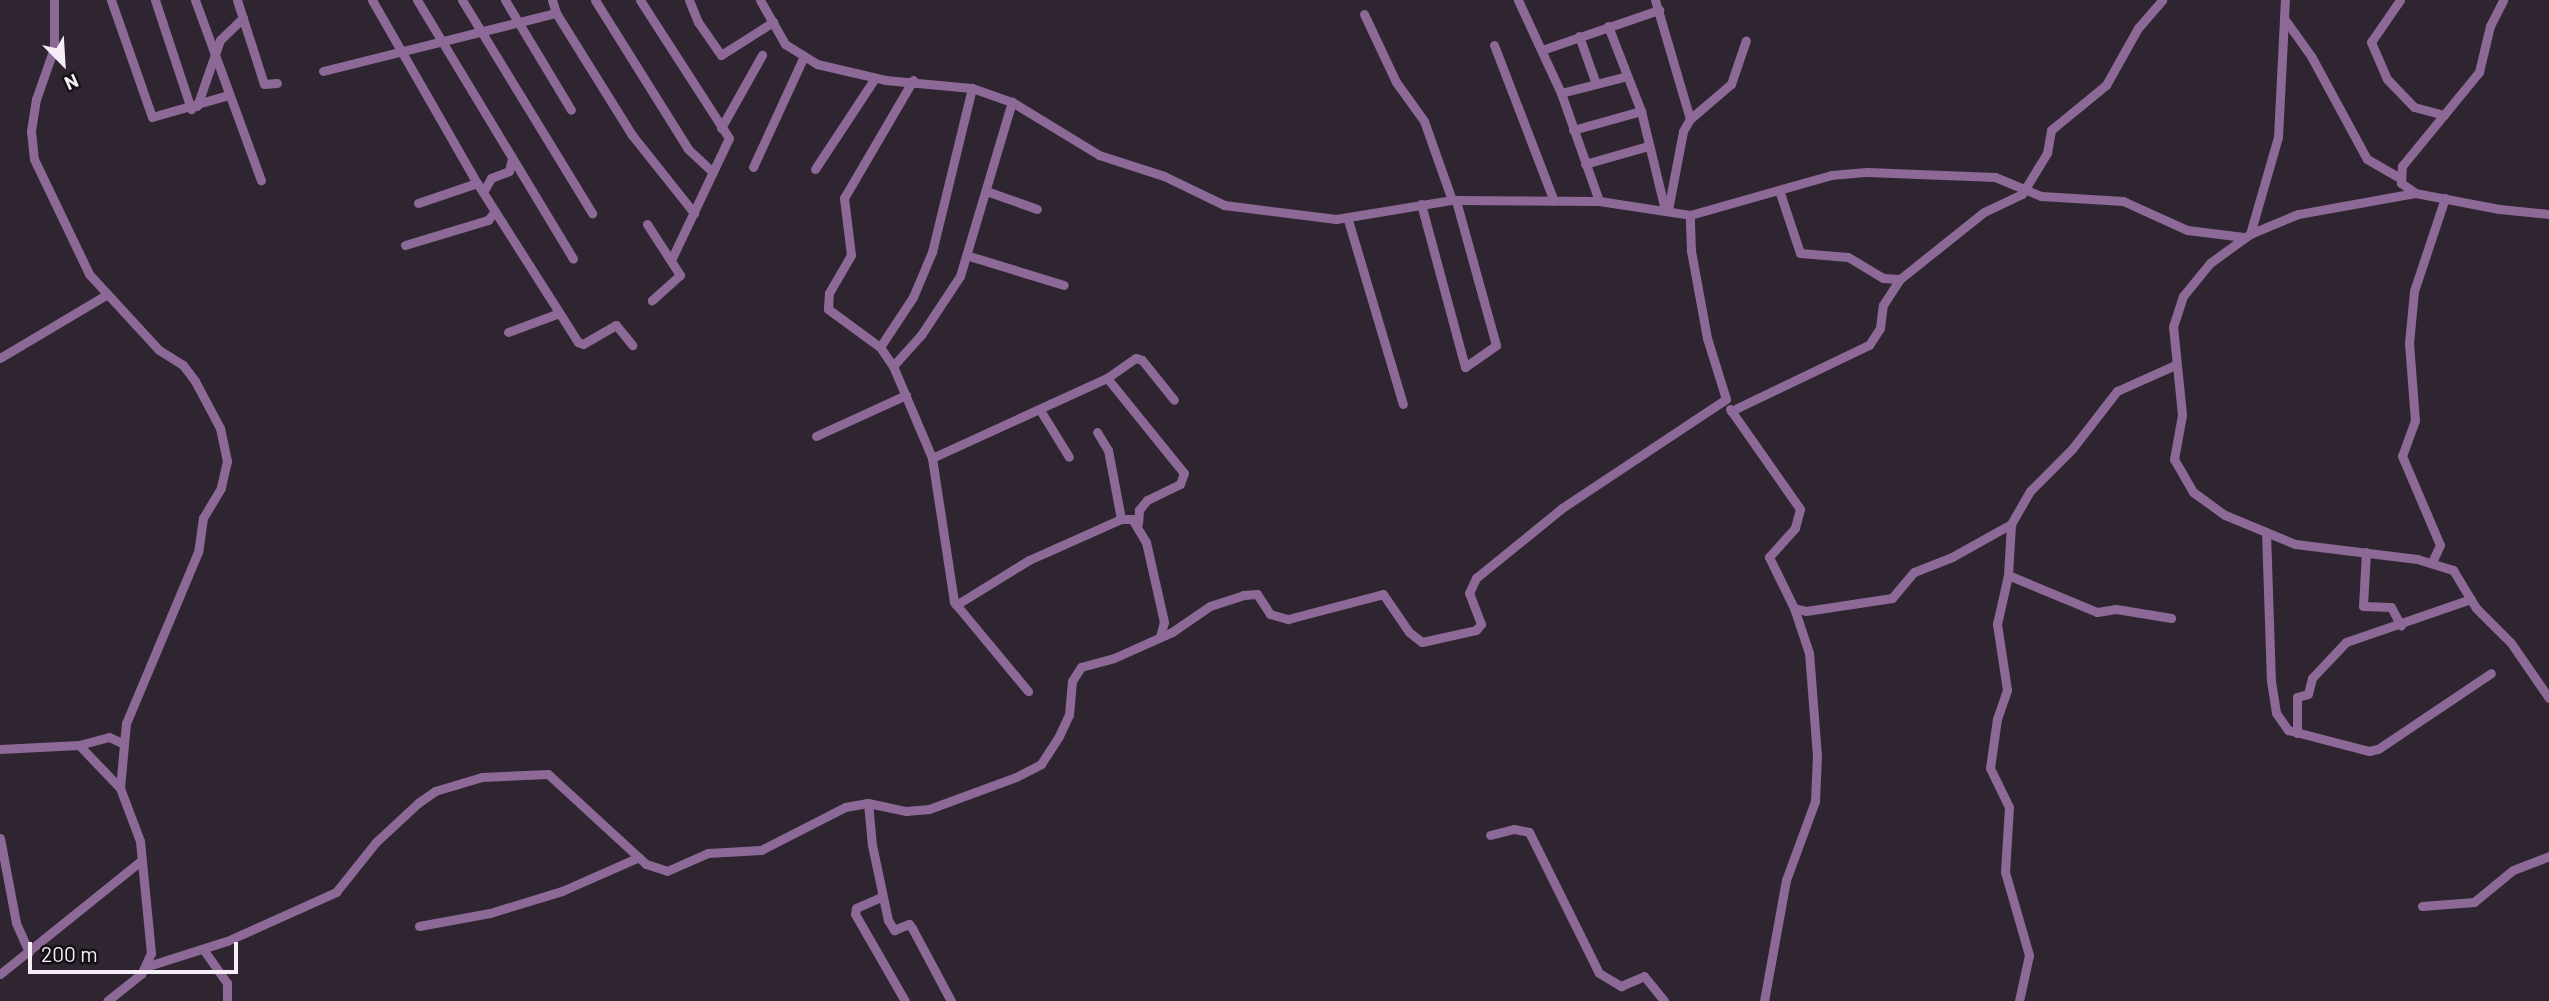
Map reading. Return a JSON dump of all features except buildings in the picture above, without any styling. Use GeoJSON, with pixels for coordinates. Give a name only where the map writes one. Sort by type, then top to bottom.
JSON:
{"type":"FeatureCollection","features":[{"type":"Feature","properties":{"kind":"street"},"geometry":{"type":"LineString","coordinates":[[54,0],[54,48],[36,99],[33,152],[67,220],[81,263],[106,295],[159,350],[190,373],[220,428],[227,461],[221,488],[206,509],[198,552],[134,695],[122,743],[120,788]]}},
{"type":"Feature","properties":{"kind":"street"},"geometry":{"type":"LineString","coordinates":[[111,0],[152,117],[194,108],[228,95]]}},
{"type":"Feature","properties":{"kind":"street"},"geometry":{"type":"LineString","coordinates":[[155,0],[185,92],[194,108]]}},
{"type":"Feature","properties":{"kind":"street"},"geometry":{"type":"LineString","coordinates":[[195,0],[261,180]]}},
{"type":"Feature","properties":{"kind":"street"},"geometry":{"type":"LineString","coordinates":[[237,0],[264,84],[277,83]]}},
{"type":"Feature","properties":{"kind":"street"},"geometry":{"type":"LineString","coordinates":[[372,0],[477,183],[580,344],[616,326],[632,345]]}},
{"type":"Feature","properties":{"kind":"street"},"geometry":{"type":"LineString","coordinates":[[417,0],[573,259]]}},
{"type":"Feature","properties":{"kind":"street"},"geometry":{"type":"LineString","coordinates":[[462,0],[479,32],[592,213]]}},
{"type":"Feature","properties":{"kind":"street"},"geometry":{"type":"LineString","coordinates":[[505,0],[571,110]]}},
{"type":"Feature","properties":{"kind":"street"},"geometry":{"type":"LineString","coordinates":[[552,0],[556,13],[632,135],[694,213]]}},
{"type":"Feature","properties":{"kind":"street"},"geometry":{"type":"LineString","coordinates":[[595,0],[688,149],[713,172]]}},
{"type":"Feature","properties":{"kind":"street"},"geometry":{"type":"LineString","coordinates":[[640,0],[729,142],[672,258]]}},
{"type":"Feature","properties":{"kind":"street"},"geometry":{"type":"LineString","coordinates":[[689,0],[698,22],[721,55],[773,22]]}},
{"type":"Feature","properties":{"kind":"street"},"geometry":{"type":"LineString","coordinates":[[760,0],[785,44],[838,72],[972,88],[1012,102],[1099,155],[1164,176],[1215,203],[1348,219],[1454,200],[1599,201],[1690,215],[1831,175],[1867,172],[1995,177],[2040,196],[2123,201],[2187,230],[2247,235]]}},
{"type":"Feature","properties":{"kind":"street"},"geometry":{"type":"LineString","coordinates":[[1518,0],[1560,93],[1599,201]]}},
{"type":"Feature","properties":{"kind":"street"},"geometry":{"type":"LineString","coordinates":[[1731,411],[1869,345],[1880,328],[1883,305],[1900,279],[1961,228],[2017,197],[2047,153],[2051,130],[2106,85],[2138,28],[2162,0]]}},
{"type":"Feature","properties":{"kind":"street"},"geometry":{"type":"LineString","coordinates":[[2247,235],[2278,137],[2286,0]]}},
{"type":"Feature","properties":{"kind":"street"},"geometry":{"type":"LineString","coordinates":[[2400,0],[2371,42],[2387,79],[2414,107],[2444,116]]}},
{"type":"Feature","properties":{"kind":"street"},"geometry":{"type":"LineString","coordinates":[[2399,177],[2402,166],[2479,72],[2490,26],[2503,0]]}},
{"type":"Feature","properties":{"kind":"street"},"geometry":{"type":"LineString","coordinates":[[1542,50],[1657,5],[1690,119]]}},
{"type":"Feature","properties":{"kind":"street"},"geometry":{"type":"LineString","coordinates":[[323,71],[556,13]]}},
{"type":"Feature","properties":{"kind":"street"},"geometry":{"type":"LineString","coordinates":[[1364,14],[1396,82],[1424,121],[1454,200],[1496,345],[1465,367],[1420,204]]}},
{"type":"Feature","properties":{"kind":"street"},"geometry":{"type":"LineString","coordinates":[[194,108],[223,36],[243,18]]}},
{"type":"Feature","properties":{"kind":"street"},"geometry":{"type":"LineString","coordinates":[[2286,21],[2311,56],[2367,159],[2399,177],[2404,188],[2415,193],[2549,214]]}},
{"type":"Feature","properties":{"kind":"street"},"geometry":{"type":"LineString","coordinates":[[1608,26],[1641,111],[1666,210]]}},
{"type":"Feature","properties":{"kind":"street"},"geometry":{"type":"LineString","coordinates":[[1579,36],[1596,84]]}},
{"type":"Feature","properties":{"kind":"street"},"geometry":{"type":"LineString","coordinates":[[1666,210],[1675,156],[1690,119],[1731,84],[1746,40]]}},
{"type":"Feature","properties":{"kind":"street"},"geometry":{"type":"LineString","coordinates":[[1493,45],[1554,201]]}},
{"type":"Feature","properties":{"kind":"street"},"geometry":{"type":"LineString","coordinates":[[721,128],[762,55]]}},
{"type":"Feature","properties":{"kind":"street"},"geometry":{"type":"LineString","coordinates":[[753,167],[804,56]]}},
{"type":"Feature","properties":{"kind":"street"},"geometry":{"type":"LineString","coordinates":[[1560,93],[1627,76]]}},
{"type":"Feature","properties":{"kind":"street"},"geometry":{"type":"LineString","coordinates":[[815,169],[874,78]]}},
{"type":"Feature","properties":{"kind":"street"},"geometry":{"type":"LineString","coordinates":[[912,80],[844,198],[851,255],[827,301],[831,316],[880,347],[893,366],[932,458],[956,606],[1028,691]]}},
{"type":"Feature","properties":{"kind":"street"},"geometry":{"type":"LineString","coordinates":[[185,92],[204,82]]}},
{"type":"Feature","properties":{"kind":"street"},"geometry":{"type":"LineString","coordinates":[[880,347],[913,297],[932,252],[972,88]]}},
{"type":"Feature","properties":{"kind":"street"},"geometry":{"type":"LineString","coordinates":[[893,366],[921,335],[969,256],[1012,102]]}},
{"type":"Feature","properties":{"kind":"street"},"geometry":{"type":"LineString","coordinates":[[1573,130],[1641,111]]}},
{"type":"Feature","properties":{"kind":"street"},"geometry":{"type":"LineString","coordinates":[[1585,164],[1648,146]]}},
{"type":"Feature","properties":{"kind":"street"},"geometry":{"type":"LineString","coordinates":[[484,192],[491,178],[509,171],[512,159]]}},
{"type":"Feature","properties":{"kind":"street"},"geometry":{"type":"LineString","coordinates":[[418,203],[477,183]]}},
{"type":"Feature","properties":{"kind":"street"},"geometry":{"type":"LineString","coordinates":[[1779,190],[1800,253],[1848,257],[1883,278],[1900,279]]}},
{"type":"Feature","properties":{"kind":"street"},"geometry":{"type":"LineString","coordinates":[[986,191],[1037,209]]}},
{"type":"Feature","properties":{"kind":"street"},"geometry":{"type":"LineString","coordinates":[[2415,193],[2314,210],[2247,235],[2210,263],[2175,310],[2175,365],[2182,415],[2174,446],[2179,470],[2193,492],[2207,504],[2266,532],[2314,549],[2366,552],[2432,562],[2453,570],[2471,599],[2511,643],[2549,698]]}},
{"type":"Feature","properties":{"kind":"street"},"geometry":{"type":"LineString","coordinates":[[2432,562],[2440,545],[2402,456],[2415,421],[2409,343],[2414,290],[2445,198]]}},
{"type":"Feature","properties":{"kind":"street"},"geometry":{"type":"LineString","coordinates":[[405,245],[488,220],[495,211]]}},
{"type":"Feature","properties":{"kind":"street"},"geometry":{"type":"LineString","coordinates":[[1690,215],[1691,251],[1707,338],[1726,399],[1731,411],[1800,509],[1796,528],[1769,556],[1794,608],[1810,664],[1817,756],[1815,801],[1786,880],[1764,1001]]}},
{"type":"Feature","properties":{"kind":"street"},"geometry":{"type":"LineString","coordinates":[[1348,219],[1403,404]]}},
{"type":"Feature","properties":{"kind":"street"},"geometry":{"type":"LineString","coordinates":[[647,224],[672,258],[679,278],[652,300]]}},
{"type":"Feature","properties":{"kind":"street"},"geometry":{"type":"LineString","coordinates":[[969,256],[1065,285]]}},
{"type":"Feature","properties":{"kind":"street"},"geometry":{"type":"LineString","coordinates":[[0,358],[106,295]]}},
{"type":"Feature","properties":{"kind":"street"},"geometry":{"type":"LineString","coordinates":[[508,332],[559,313]]}},
{"type":"Feature","properties":{"kind":"street"},"geometry":{"type":"LineString","coordinates":[[932,458],[1040,410],[1140,359],[1174,400]]}},
{"type":"Feature","properties":{"kind":"street"},"geometry":{"type":"LineString","coordinates":[[2019,1001],[2029,955],[2005,872],[2009,807],[1990,768],[1997,719],[2007,690],[1997,624],[2008,575],[2011,524],[2030,491],[2072,449],[2117,391],[2175,365]]}},
{"type":"Feature","properties":{"kind":"street"},"geometry":{"type":"LineString","coordinates":[[1107,378],[1184,473],[1180,484],[1147,500],[1139,510],[1138,523],[1146,542],[1164,622],[1160,637]]}},
{"type":"Feature","properties":{"kind":"street"},"geometry":{"type":"LineString","coordinates":[[816,436],[906,395]]}},
{"type":"Feature","properties":{"kind":"street"},"geometry":{"type":"LineString","coordinates":[[107,1001],[148,966],[203,949],[336,892],[376,842],[426,796],[497,773],[548,774],[639,857],[667,871],[708,853],[761,850],[822,816],[868,803],[906,811],[929,809],[1031,770],[1047,756],[1069,715],[1075,673],[1087,664],[1114,658],[1160,637],[1210,606],[1251,593],[1261,597],[1270,614],[1287,619],[1383,594],[1409,632],[1422,642],[1476,630],[1481,624],[1469,593],[1476,578],[1562,508],[1726,399]]}},
{"type":"Feature","properties":{"kind":"street"},"geometry":{"type":"LineString","coordinates":[[1040,410],[1069,457]]}},
{"type":"Feature","properties":{"kind":"street"},"geometry":{"type":"LineString","coordinates":[[1097,432],[1108,450],[1121,519]]}},
{"type":"Feature","properties":{"kind":"street"},"geometry":{"type":"LineString","coordinates":[[956,606],[1029,560],[1121,519],[1138,523]]}},
{"type":"Feature","properties":{"kind":"street"},"geometry":{"type":"LineString","coordinates":[[1794,608],[1806,611],[1892,598],[1914,572],[1952,558],[2011,524]]}},
{"type":"Feature","properties":{"kind":"street"},"geometry":{"type":"LineString","coordinates":[[2266,532],[2274,703],[2281,723],[2297,733],[2369,751],[2378,749],[2491,673]]}},
{"type":"Feature","properties":{"kind":"street"},"geometry":{"type":"LineString","coordinates":[[2366,552],[2363,606],[2391,607],[2401,626]]}},
{"type":"Feature","properties":{"kind":"street"},"geometry":{"type":"LineString","coordinates":[[2008,575],[2097,612],[2116,609],[2171,618]]}},
{"type":"Feature","properties":{"kind":"street"},"geometry":{"type":"LineString","coordinates":[[2297,733],[2297,697],[2308,694],[2317,670],[2346,642],[2401,626],[2471,599]]}},
{"type":"Feature","properties":{"kind":"street"},"geometry":{"type":"LineString","coordinates":[[0,749],[79,745],[108,737],[122,743]]}},
{"type":"Feature","properties":{"kind":"street"},"geometry":{"type":"LineString","coordinates":[[79,745],[120,788],[134,820],[142,860],[150,936],[148,966]]}},
{"type":"Feature","properties":{"kind":"street"},"geometry":{"type":"LineString","coordinates":[[868,803],[881,897],[891,928],[909,924],[951,1001]]}},
{"type":"Feature","properties":{"kind":"street"},"geometry":{"type":"LineString","coordinates":[[1490,835],[1529,832],[1599,973],[1621,986],[1644,976],[1664,1001]]}},
{"type":"Feature","properties":{"kind":"street"},"geometry":{"type":"LineString","coordinates":[[0,838],[16,923],[29,952]]}},
{"type":"Feature","properties":{"kind":"street"},"geometry":{"type":"LineString","coordinates":[[2422,906],[2474,902],[2512,870],[2549,856]]}},
{"type":"Feature","properties":{"kind":"street"},"geometry":{"type":"LineString","coordinates":[[419,926],[490,913],[562,891],[639,857]]}},
{"type":"Feature","properties":{"kind":"street"},"geometry":{"type":"LineString","coordinates":[[0,974],[142,860]]}},
{"type":"Feature","properties":{"kind":"street"},"geometry":{"type":"LineString","coordinates":[[881,897],[859,906],[855,914],[905,1001]]}},
{"type":"Feature","properties":{"kind":"street"},"geometry":{"type":"LineString","coordinates":[[203,949],[227,983],[227,1001]]}}]}
